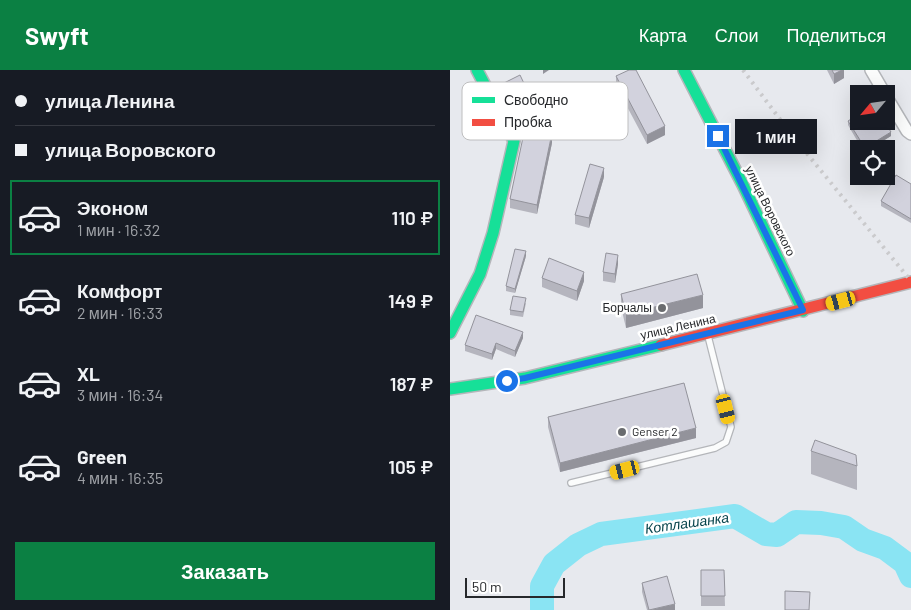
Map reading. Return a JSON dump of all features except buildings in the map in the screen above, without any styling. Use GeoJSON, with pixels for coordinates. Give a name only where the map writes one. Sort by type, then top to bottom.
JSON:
{"type":"FeatureCollection","features":[{"type":"Feature","properties":{"kind":"street"},"geometry":{"type":"LineString","coordinates":[[477,70],[483,82]]}},
{"type":"Feature","properties":{"kind":"street","name":"улица Воровского"},"geometry":{"type":"LineString","coordinates":[[684,70],[743,185],[803,310]]}},
{"type":"Feature","properties":{"kind":"street"},"geometry":{"type":"LineString","coordinates":[[871,70],[880,85]]}},
{"type":"Feature","properties":{"kind":"street"},"geometry":{"type":"LineString","coordinates":[[895,110],[907,131],[911,134]]}},
{"type":"Feature","properties":{"kind":"street"},"geometry":{"type":"LineString","coordinates":[[450,333],[482,266],[493,233],[513,140]]}},
{"type":"Feature","properties":{"kind":"street","name":"улица Ленина"},"geometry":{"type":"LineString","coordinates":[[450,390],[525,378],[911,282]]}},
{"type":"Feature","properties":{"kind":"lane"},"geometry":{"type":"LineString","coordinates":[[571,483],[715,448],[726,442],[731,427],[708,334]]}},
{"type":"Feature","properties":{"kind":"waterway","name":"Котлашанка"},"geometry":{"type":"LineString","coordinates":[[542,610],[542,586],[554,564],[578,545],[601,534],[735,516],[766,534],[777,535],[796,522],[821,523],[844,527],[863,540],[885,548],[905,563],[911,576]]}},
{"type":"Feature","properties":{"kind":"railway"},"geometry":{"type":"LineString","coordinates":[[743,70],[791,134],[911,281]]}},
{"type":"Feature","properties":{"kind":"traffic: fast"},"geometry":{"type":"LineString","coordinates":[[477,70],[483,82]]}},
{"type":"Feature","properties":{"kind":"traffic: fast"},"geometry":{"type":"LineString","coordinates":[[684,70],[743,185],[803,311]]}},
{"type":"Feature","properties":{"kind":"traffic: fast"},"geometry":{"type":"LineString","coordinates":[[450,333],[480,274],[493,233],[513,140]]}},
{"type":"Feature","properties":{"kind":"traffic: fast"},"geometry":{"type":"LineString","coordinates":[[450,389],[525,378],[661,345]]}},
{"type":"Feature","properties":{"kind":"traffic: jam"},"geometry":{"type":"LineString","coordinates":[[661,345],[911,282]]}},
{"type":"Feature","properties":{"kind":"place","name":"Борчалы"},"geometry":{"type":"Point","coordinates":[662,308]}},
{"type":"Feature","properties":{"kind":"place","name":"Genser 2"},"geometry":{"type":"Point","coordinates":[622,432]}},
{"type":"Feature","properties":{"kind":"route"},"geometry":{"type":"LineString","coordinates":[[507,381],[682,341],[803,310],[718,136]]}}]}
